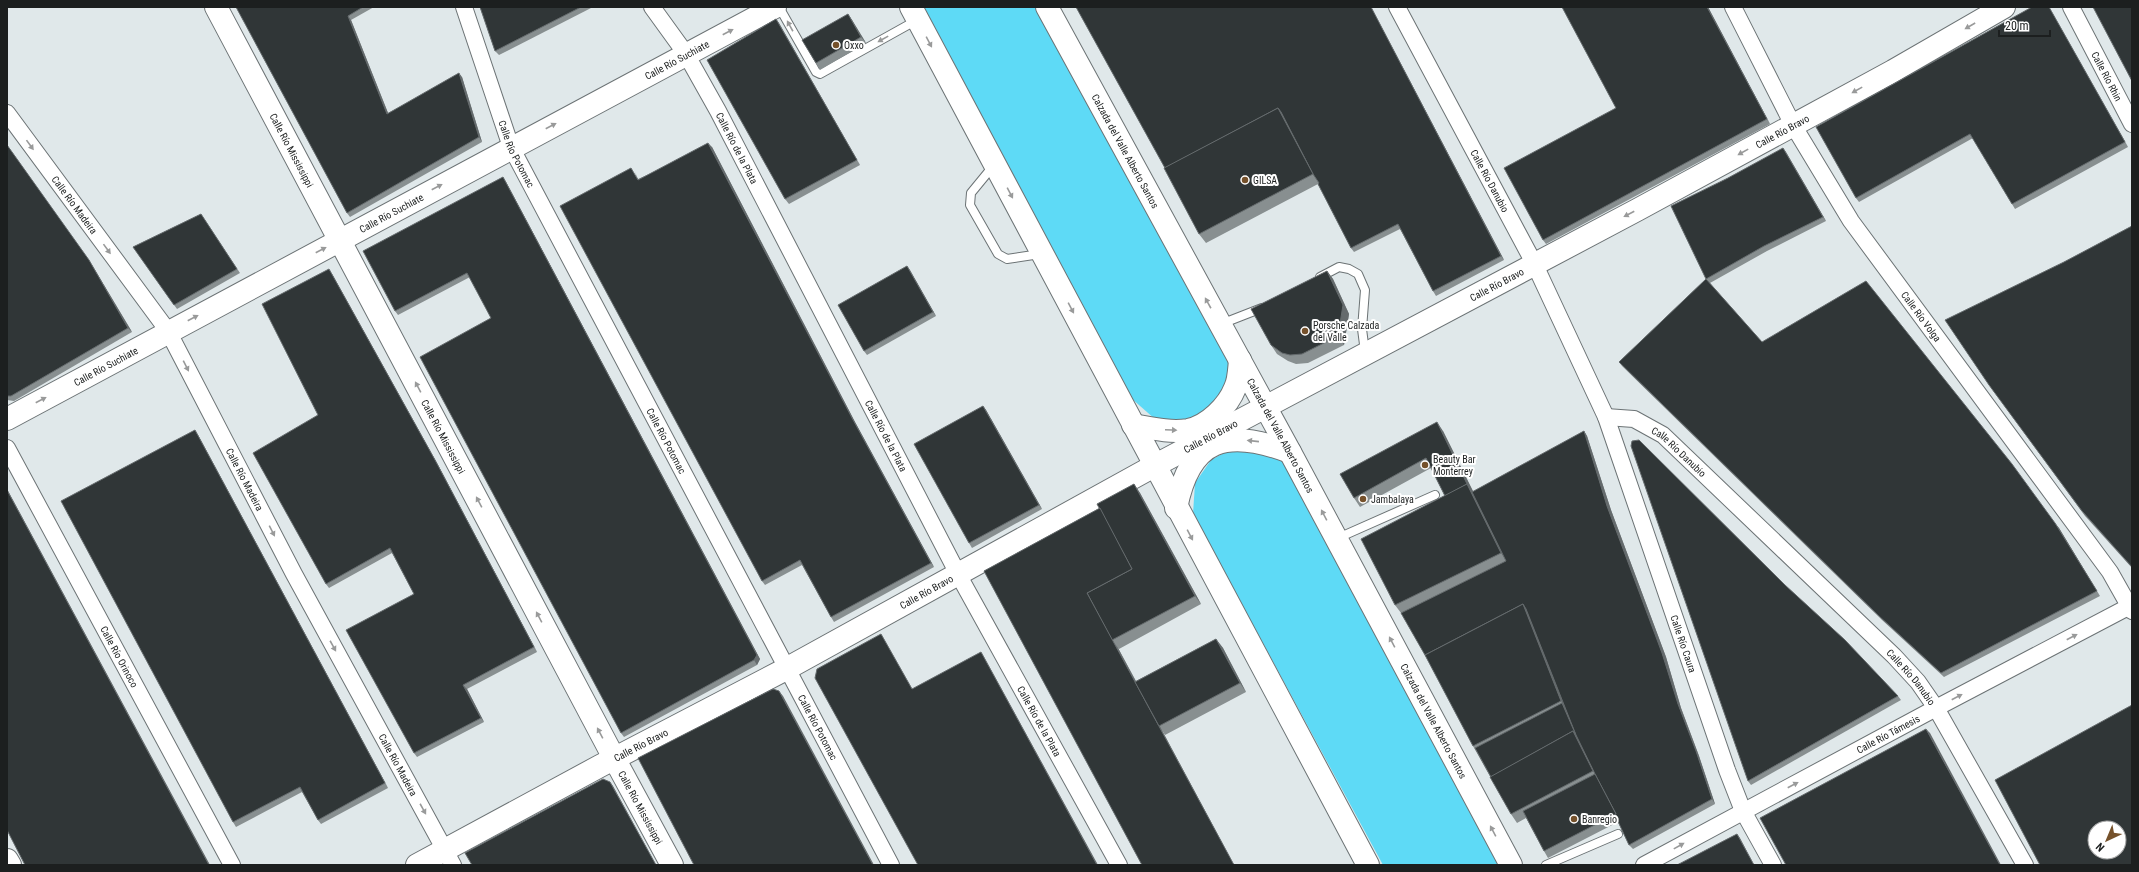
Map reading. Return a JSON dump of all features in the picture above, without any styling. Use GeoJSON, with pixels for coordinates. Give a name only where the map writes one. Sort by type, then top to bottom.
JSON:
{"type":"FeatureCollection","features":[{"type":"Feature","properties":{"kind":"street","name":"Calle Río Mississippi"},"geometry":{"type":"LineString","coordinates":[[216,7],[341,239],[614,758],[672,865]]}},
{"type":"Feature","properties":{"kind":"street","name":"Calle Río Potomac"},"geometry":{"type":"LineString","coordinates":[[464,7],[511,147],[891,865]]}},
{"type":"Feature","properties":{"kind":"street","name":"Calle Río de la Plata"},"geometry":{"type":"LineString","coordinates":[[652,7],[686,54],[718,111],[958,574],[1119,865]]}},
{"type":"Feature","properties":{"kind":"street","name":"Calle Río Suchiate"},"geometry":{"type":"LineString","coordinates":[[7,419],[168,331],[775,7]]}},
{"type":"Feature","properties":{"kind":"street","name":"Calzada del Valle Alberto Santos"},"geometry":{"type":"LineString","coordinates":[[1047,7],[1266,407],[1512,865]]}},
{"type":"Feature","properties":{"kind":"street","name":"Calle Río Danubio"},"geometry":{"type":"LineString","coordinates":[[1397,7],[1535,265],[1606,417],[1634,419],[1663,435],[1894,656],[1918,682],[1936,708],[2024,865]]}},
{"type":"Feature","properties":{"kind":"street","name":"Calle Río Volga"},"geometry":{"type":"LineString","coordinates":[[1733,7],[1793,125],[1851,221],[2110,572],[2131,608]]}},
{"type":"Feature","properties":{"kind":"street","name":"Calle Río Bravo"},"geometry":{"type":"LineString","coordinates":[[417,865],[449,857],[614,758],[786,669],[1154,466],[1535,265],[1793,125],[2004,7]]}},
{"type":"Feature","properties":{"kind":"street","name":"Calle Río Rhin"},"geometry":{"type":"LineString","coordinates":[[2071,7],[2132,124]]}},
{"type":"Feature","properties":{"kind":"street"},"geometry":{"type":"LineString","coordinates":[[914,11],[1176,508],[1368,865]]}},
{"type":"Feature","properties":{"kind":"street","name":"Calle Río Madeira"},"geometry":{"type":"LineString","coordinates":[[7,113],[168,331],[294,574],[449,857]]}},
{"type":"Feature","properties":{"kind":"street"},"geometry":{"type":"LineString","coordinates":[[1133,425],[1179,431],[1190,430],[1202,424],[1215,416],[1227,403],[1236,387],[1240,360]]}},
{"type":"Feature","properties":{"kind":"street","name":"Calle Río Caura"},"geometry":{"type":"LineString","coordinates":[[1606,417],[1727,770],[1743,811],[1773,865]]}},
{"type":"Feature","properties":{"kind":"street"},"geometry":{"type":"LineString","coordinates":[[1176,508],[1180,487],[1192,462],[1204,450],[1222,442],[1238,440],[1265,442],[1290,452]]}},
{"type":"Feature","properties":{"kind":"street","name":"Calle Río Orinoco"},"geometry":{"type":"LineString","coordinates":[[7,448],[232,865]]}},
{"type":"Feature","properties":{"kind":"street","name":"Calle Río Támesis"},"geometry":{"type":"LineString","coordinates":[[1644,865],[1936,708],[2131,608]]}},
{"type":"Feature","properties":{"kind":"street"},"geometry":{"type":"LineString","coordinates":[[7,860],[10,865]]}},
{"type":"Feature","properties":{"kind":"lane"},"geometry":{"type":"LineString","coordinates":[[779,7],[816,72],[820,74],[914,11]]}},
{"type":"Feature","properties":{"kind":"lane"},"geometry":{"type":"LineString","coordinates":[[995,164],[971,193],[970,205],[998,254],[1007,258],[1042,254]]}},
{"type":"Feature","properties":{"kind":"lane"},"geometry":{"type":"LineString","coordinates":[[1312,281],[1339,267],[1349,269],[1358,274],[1365,290],[1362,329],[1366,354]]}},
{"type":"Feature","properties":{"kind":"lane"},"geometry":{"type":"LineString","coordinates":[[1220,324],[1258,310],[1272,303]]}},
{"type":"Feature","properties":{"kind":"lane"},"geometry":{"type":"LineString","coordinates":[[1337,539],[1435,495]]}},
{"type":"Feature","properties":{"kind":"lane"},"geometry":{"type":"LineString","coordinates":[[1546,865],[1618,834]]}},
{"type":"Feature","properties":{"kind":"shaded area"},"geometry":{"type":"Polygon","coordinates":[[[923,7],[1043,7],[1231,360],[1228,388],[1209,415],[1186,426],[1156,420],[1131,398],[923,7]]]}},
{"type":"Feature","properties":{"kind":"shaded area"},"geometry":{"type":"Polygon","coordinates":[[[1237,446],[1288,461],[1503,865],[1383,865],[1193,514],[1195,483],[1211,460],[1237,446]]]}},
{"type":"Feature","properties":{"kind":"building"},"geometry":{"type":"Polygon","coordinates":[[[236,7],[363,7],[348,16],[387,114],[459,73],[479,137],[347,213],[236,7]]]}},
{"type":"Feature","properties":{"kind":"building"},"geometry":{"type":"Polygon","coordinates":[[[480,7],[581,7],[495,51],[480,7]]]}},
{"type":"Feature","properties":{"kind":"building"},"geometry":{"type":"Polygon","coordinates":[[[1076,7],[1371,7],[1501,256],[1433,291],[1398,224],[1351,248],[1318,184],[1319,183],[1278,108],[1165,168],[1076,7]]]}},
{"type":"Feature","properties":{"kind":"building"},"geometry":{"type":"Polygon","coordinates":[[[1562,7],[1707,7],[1767,119],[1543,240],[1504,168],[1616,108],[1562,7]]]}},
{"type":"Feature","properties":{"kind":"building"},"geometry":{"type":"Polygon","coordinates":[[[2032,7],[2049,7],[2125,142],[2012,204],[1970,134],[1856,198],[1816,127],[2032,7]]]}},
{"type":"Feature","properties":{"kind":"building"},"geometry":{"type":"Polygon","coordinates":[[[2093,7],[2132,7],[2132,81],[2093,7]]]}},
{"type":"Feature","properties":{"kind":"building","name":"Oxxo"},"geometry":{"type":"Polygon","coordinates":[[[848,14],[861,37],[816,63],[802,40],[848,14]]]}},
{"type":"Feature","properties":{"kind":"building"},"geometry":{"type":"Polygon","coordinates":[[[776,19],[857,160],[785,199],[707,60],[776,19]]]}},
{"type":"Feature","properties":{"kind":"building","name":"GILSA"},"geometry":{"type":"Polygon","coordinates":[[[1278,108],[1313,174],[1199,234],[1164,168],[1278,108]]]}},
{"type":"Feature","properties":{"kind":"building"},"geometry":{"type":"Polygon","coordinates":[[[708,143],[852,418],[931,563],[831,617],[800,560],[762,581],[560,206],[631,168],[638,180],[708,143]]]}},
{"type":"Feature","properties":{"kind":"building"},"geometry":{"type":"Polygon","coordinates":[[[7,145],[89,260],[128,328],[11,396],[7,396],[7,145]]]}},
{"type":"Feature","properties":{"kind":"building"},"geometry":{"type":"Polygon","coordinates":[[[1783,148],[1823,217],[1764,246],[1706,279],[1671,206],[1728,178],[1783,148]]]}},
{"type":"Feature","properties":{"kind":"building"},"geometry":{"type":"Polygon","coordinates":[[[503,177],[757,655],[754,660],[621,733],[420,357],[491,318],[467,273],[395,311],[363,251],[503,177]]]}},
{"type":"Feature","properties":{"kind":"building"},"geometry":{"type":"Polygon","coordinates":[[[201,214],[237,269],[174,305],[133,247],[201,214]]]}},
{"type":"Feature","properties":{"kind":"building"},"geometry":{"type":"Polygon","coordinates":[[[2132,226],[2132,567],[2082,511],[1989,385],[1945,320],[2064,262],[2132,226]]]}},
{"type":"Feature","properties":{"kind":"building"},"geometry":{"type":"Polygon","coordinates":[[[907,266],[933,312],[864,351],[838,305],[907,266]]]}},
{"type":"Feature","properties":{"kind":"building"},"geometry":{"type":"Polygon","coordinates":[[[329,269],[435,460],[534,647],[463,685],[481,718],[414,753],[346,630],[414,594],[390,548],[326,584],[253,453],[318,415],[262,304],[329,269]]]}},
{"type":"Feature","properties":{"kind":"building","name":"Porsche Calzada del Valle"},"geometry":{"type":"Polygon","coordinates":[[[1327,271],[1343,305],[1338,336],[1302,354],[1290,355],[1282,353],[1271,345],[1251,309],[1327,271]]]}},
{"type":"Feature","properties":{"kind":"building"},"geometry":{"type":"Polygon","coordinates":[[[1706,279],[1762,342],[1866,281],[2012,464],[2055,523],[2097,591],[1941,673],[1879,616],[1619,362],[1706,279]]]}},
{"type":"Feature","properties":{"kind":"building"},"geometry":{"type":"Polygon","coordinates":[[[983,406],[1039,505],[969,543],[914,444],[983,406]]]}},
{"type":"Feature","properties":{"kind":"building"},"geometry":{"type":"Polygon","coordinates":[[[1437,422],[1469,488],[1467,484],[1445,496],[1426,458],[1354,498],[1340,474],[1437,422]]]}},
{"type":"Feature","properties":{"kind":"building"},"geometry":{"type":"Polygon","coordinates":[[[195,430],[385,783],[318,820],[300,787],[233,822],[61,501],[195,430]]]}},
{"type":"Feature","properties":{"kind":"building"},"geometry":{"type":"Polygon","coordinates":[[[1584,431],[1607,506],[1662,653],[1678,704],[1712,799],[1629,845],[1615,815],[1616,814],[1576,735],[1523,604],[1425,655],[1401,613],[1506,561],[1472,492],[1584,431]]]}},
{"type":"Feature","properties":{"kind":"building"},"geometry":{"type":"Polygon","coordinates":[[[1639,440],[1785,585],[1845,640],[1898,696],[1748,781],[1631,446],[1632,441],[1639,440]]]}},
{"type":"Feature","properties":{"kind":"building"},"geometry":{"type":"Polygon","coordinates":[[[1134,484],[1195,596],[1112,640],[1087,593],[1132,569],[1097,504],[1134,484]]]}},
{"type":"Feature","properties":{"kind":"building"},"geometry":{"type":"Polygon","coordinates":[[[1467,484],[1501,553],[1395,605],[1361,539],[1467,484]]]}},
{"type":"Feature","properties":{"kind":"building"},"geometry":{"type":"Polygon","coordinates":[[[7,490],[209,865],[25,865],[7,830],[7,490]]]}},
{"type":"Feature","properties":{"kind":"building"},"geometry":{"type":"Polygon","coordinates":[[[1100,508],[1132,569],[1087,593],[1234,865],[1142,865],[984,571],[1100,508]]]}},
{"type":"Feature","properties":{"kind":"building"},"geometry":{"type":"Polygon","coordinates":[[[1523,604],[1561,701],[1473,746],[1425,655],[1523,604]]]}},
{"type":"Feature","properties":{"kind":"building"},"geometry":{"type":"Polygon","coordinates":[[[881,634],[912,689],[981,652],[1097,865],[918,865],[815,678],[817,669],[881,634]]]}},
{"type":"Feature","properties":{"kind":"building"},"geometry":{"type":"Polygon","coordinates":[[[1216,639],[1240,683],[1159,726],[1135,682],[1216,639]]]}},
{"type":"Feature","properties":{"kind":"building"},"geometry":{"type":"Polygon","coordinates":[[[773,689],[779,691],[873,865],[694,865],[638,758],[773,689]]]}},
{"type":"Feature","properties":{"kind":"building"},"geometry":{"type":"Polygon","coordinates":[[[1562,703],[1575,733],[1573,731],[1491,777],[1475,748],[1562,703]]]}},
{"type":"Feature","properties":{"kind":"building"},"geometry":{"type":"Polygon","coordinates":[[[2132,705],[2132,865],[2040,865],[1995,780],[2132,705]]]}},
{"type":"Feature","properties":{"kind":"building"},"geometry":{"type":"Polygon","coordinates":[[[1926,729],[2000,865],[1786,865],[1760,818],[1926,729]]]}},
{"type":"Feature","properties":{"kind":"building"},"geometry":{"type":"Polygon","coordinates":[[[1573,731],[1593,771],[1511,814],[1490,777],[1573,731]]]}},
{"type":"Feature","properties":{"kind":"building","name":"Banregio"},"geometry":{"type":"Polygon","coordinates":[[[1595,774],[1616,814],[1544,851],[1523,811],[1595,774]]]}},
{"type":"Feature","properties":{"kind":"building"},"geometry":{"type":"Polygon","coordinates":[[[603,779],[610,782],[656,865],[472,865],[465,853],[603,779]]]}},
{"type":"Feature","properties":{"kind":"building"},"geometry":{"type":"Polygon","coordinates":[[[1737,834],[1754,865],[1677,865],[1737,834]]]}},
{"type":"Feature","properties":{"kind":"place","name":"Oxxo"},"geometry":{"type":"Point","coordinates":[836,45]}},
{"type":"Feature","properties":{"kind":"place","name":"GILSA"},"geometry":{"type":"Point","coordinates":[1245,180]}},
{"type":"Feature","properties":{"kind":"place","name":"Porsche Calzada del Valle"},"geometry":{"type":"Point","coordinates":[1305,331]}},
{"type":"Feature","properties":{"kind":"place","name":"Beauty Bar Monterrey"},"geometry":{"type":"Point","coordinates":[1425,465]}},
{"type":"Feature","properties":{"kind":"place","name":"Jambalaya"},"geometry":{"type":"Point","coordinates":[1363,499]}},
{"type":"Feature","properties":{"kind":"place","name":"Banregio"},"geometry":{"type":"Point","coordinates":[1574,819]}}]}
